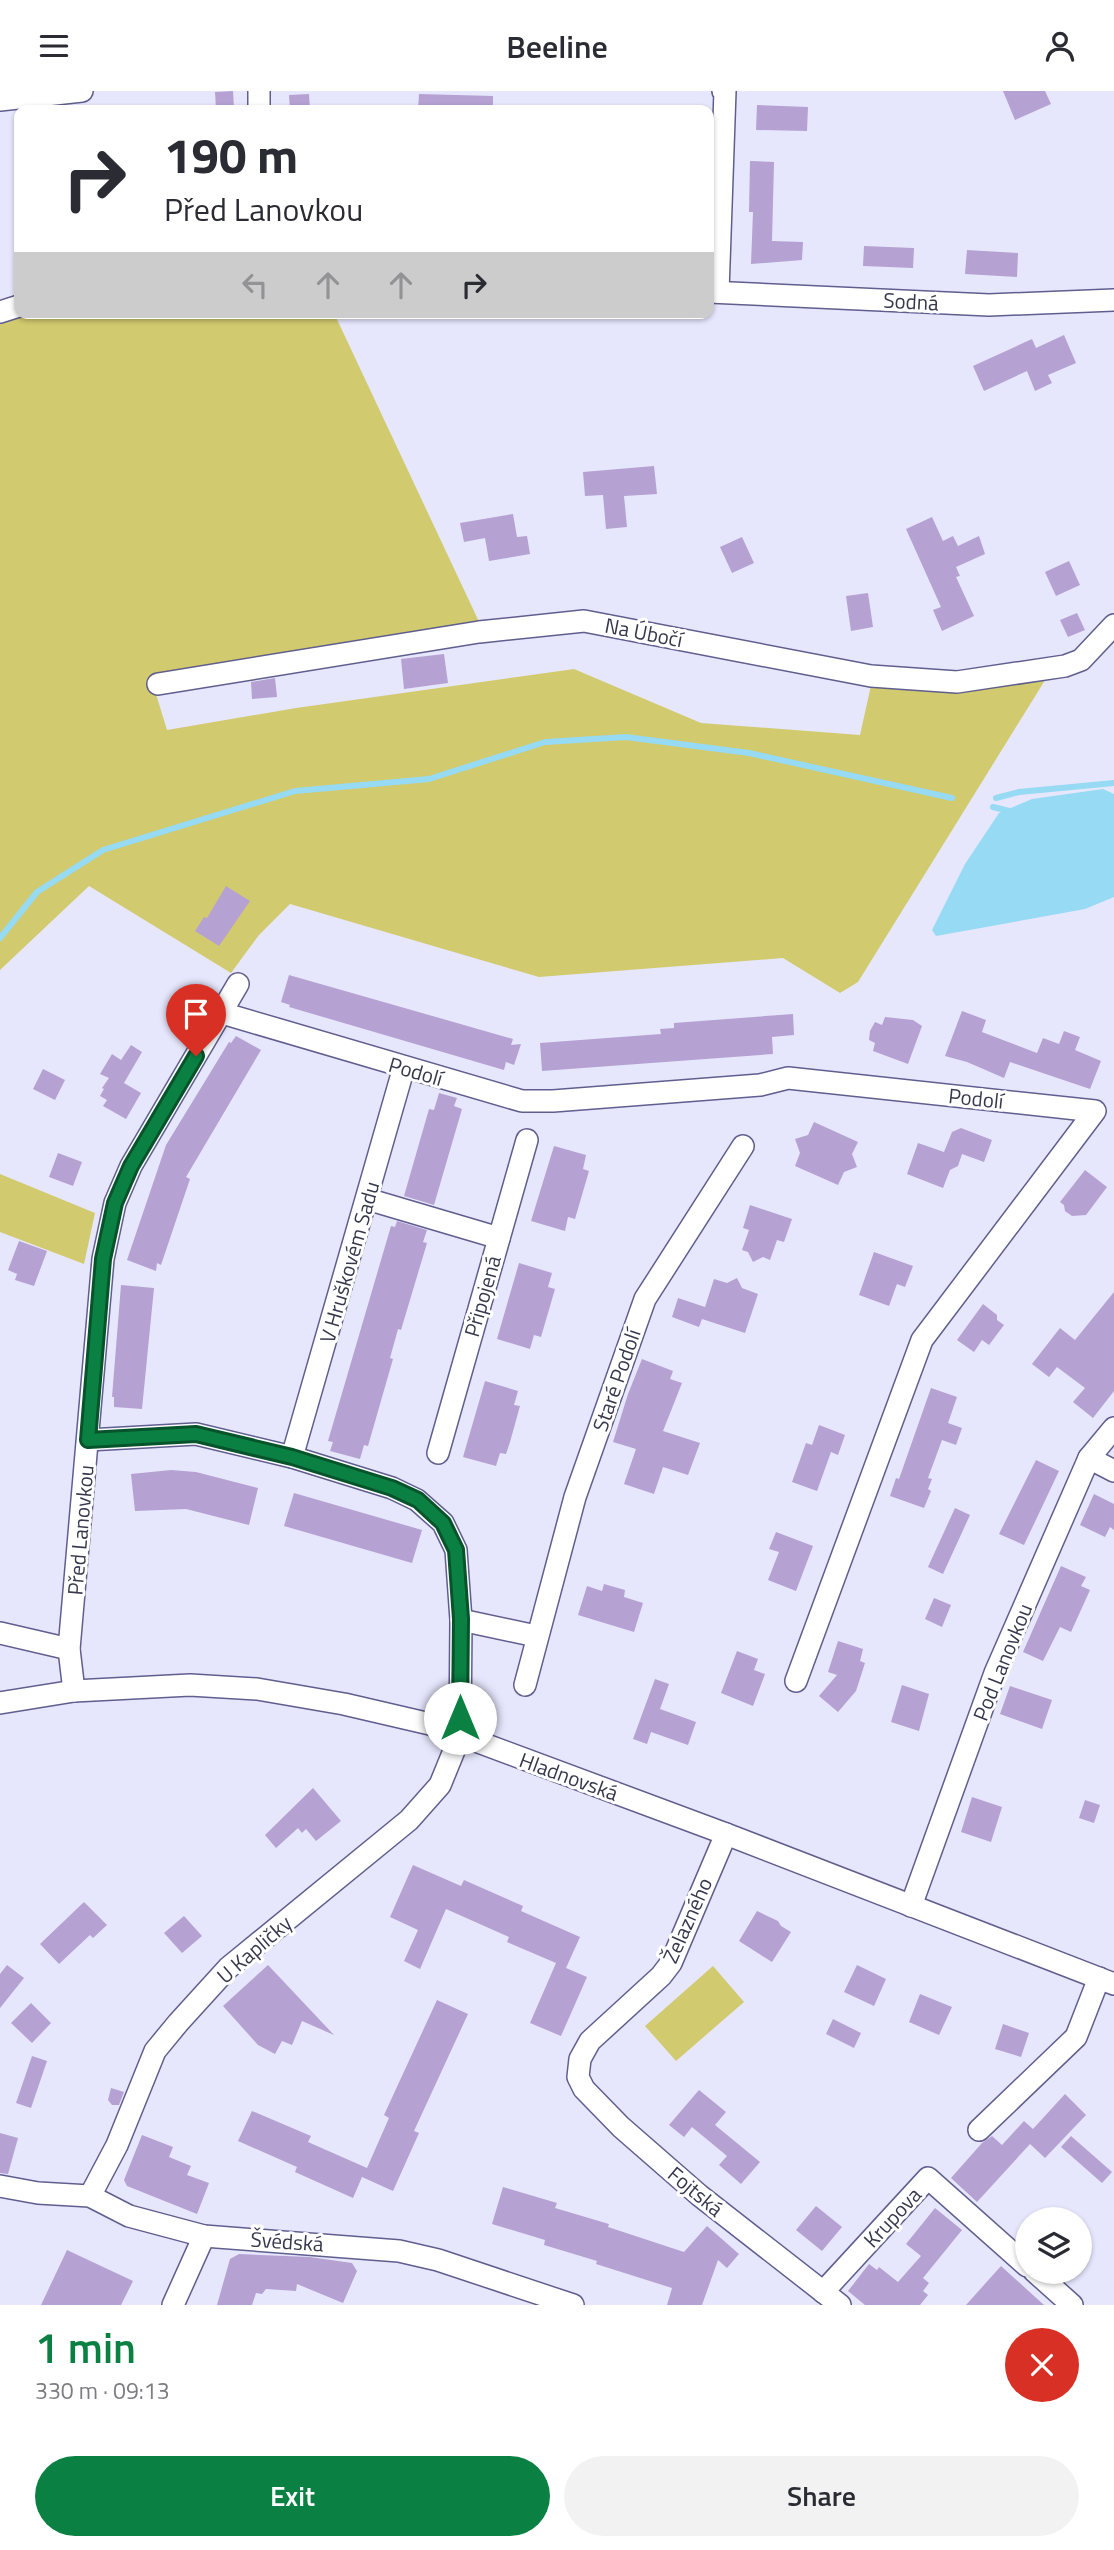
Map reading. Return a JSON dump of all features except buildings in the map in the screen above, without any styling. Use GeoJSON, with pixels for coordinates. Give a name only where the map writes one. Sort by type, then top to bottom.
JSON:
{"type":"FeatureCollection","features":[{"type":"Feature","properties":{"kind":"street"},"geometry":{"type":"LineString","coordinates":[[0,100],[82,91]]}},
{"type":"Feature","properties":{"kind":"street"},"geometry":{"type":"LineString","coordinates":[[714,274],[724,91]]}},
{"type":"Feature","properties":{"kind":"street","name":"Sodná"},"geometry":{"type":"LineString","coordinates":[[714,292],[989,305],[1114,300]]}},
{"type":"Feature","properties":{"kind":"street","name":"Na Úbočí"},"geometry":{"type":"LineString","coordinates":[[158,684],[479,632],[584,621],[871,676],[957,682],[1065,666],[1081,660],[1114,625]]}},
{"type":"Feature","properties":{"kind":"street","name":"Před Lanovkou"},"geometry":{"type":"LineString","coordinates":[[74,1691],[69,1649],[103,1259],[115,1203],[131,1166],[239,984]]}},
{"type":"Feature","properties":{"kind":"street","name":"Podolí"},"geometry":{"type":"LineString","coordinates":[[222,1013],[522,1101],[760,1085],[788,1078],[1095,1111],[922,1340],[796,1681]]}},
{"type":"Feature","properties":{"kind":"street","name":"V Hruškovém Sadu"},"geometry":{"type":"LineString","coordinates":[[292,1457],[404,1067]]}},
{"type":"Feature","properties":{"kind":"street","name":"Připojená"},"geometry":{"type":"LineString","coordinates":[[438,1453],[527,1140]]}},
{"type":"Feature","properties":{"kind":"street","name":"Staré Podolí"},"geometry":{"type":"LineString","coordinates":[[525,1685],[575,1497],[645,1299],[743,1146]]}},
{"type":"Feature","properties":{"kind":"street"},"geometry":{"type":"LineString","coordinates":[[367,1199],[499,1238]]}},
{"type":"Feature","properties":{"kind":"street","name":"Pod Lanovkou"},"geometry":{"type":"LineString","coordinates":[[911,1906],[995,1672],[1089,1458],[1114,1428]]}},
{"type":"Feature","properties":{"kind":"street"},"geometry":{"type":"LineString","coordinates":[[88,1440],[196,1434],[292,1457],[392,1488],[418,1500],[443,1523],[456,1550],[461,1619],[460,1736]]}},
{"type":"Feature","properties":{"kind":"street"},"geometry":{"type":"LineString","coordinates":[[1089,1458],[1114,1471]]}},
{"type":"Feature","properties":{"kind":"street"},"geometry":{"type":"LineString","coordinates":[[461,1619],[536,1636]]}},
{"type":"Feature","properties":{"kind":"street"},"geometry":{"type":"LineString","coordinates":[[0,1633],[69,1649]]}},
{"type":"Feature","properties":{"kind":"street","name":"Hladnovská"},"geometry":{"type":"LineString","coordinates":[[0,1703],[74,1691],[190,1685],[257,1689],[344,1704],[430,1724],[726,1834],[1107,1981]]}},
{"type":"Feature","properties":{"kind":"street","name":"U Kapličky"},"geometry":{"type":"LineString","coordinates":[[90,2196],[117,2145],[155,2051],[228,1968],[409,1820],[440,1785],[460,1736]]}},
{"type":"Feature","properties":{"kind":"street","name":"Želazného"},"geometry":{"type":"LineString","coordinates":[[580,2059],[590,2041],[662,1976],[671,1963],[726,1834]]}},
{"type":"Feature","properties":{"kind":"street"},"geometry":{"type":"LineString","coordinates":[[979,2130],[1076,2037],[1107,1981]]}},
{"type":"Feature","properties":{"kind":"street","name":"Fojtská"},"geometry":{"type":"LineString","coordinates":[[580,2059],[578,2077],[584,2089],[621,2127],[699,2195],[840,2305]]}},
{"type":"Feature","properties":{"kind":"street","name":"Krupova"},"geometry":{"type":"LineString","coordinates":[[822,2292],[928,2178],[1015,2255]]}},
{"type":"Feature","properties":{"kind":"street","name":"Švédská"},"geometry":{"type":"LineString","coordinates":[[0,2186],[38,2193],[90,2196],[129,2216],[204,2236],[399,2251],[438,2260],[573,2305]]}},
{"type":"Feature","properties":{"kind":"street"},"geometry":{"type":"LineString","coordinates":[[173,2305],[204,2236]]}},
{"type":"Feature","properties":{"kind":"street"},"geometry":{"type":"LineString","coordinates":[[1049,2284],[1072,2305]]}},
{"type":"Feature","properties":{"kind":"shaded area"},"geometry":{"type":"Polygon","coordinates":[[[14,317],[337,319],[481,626],[152,681],[167,730],[296,708],[574,669],[701,723],[860,735],[872,681],[1047,677],[858,982],[840,993],[783,958],[539,977],[290,904],[259,935],[231,973],[89,886],[0,970],[0,321],[14,317]]]}},
{"type":"Feature","properties":{"kind":"shaded area"},"geometry":{"type":"Polygon","coordinates":[[[0,1174],[95,1213],[84,1264],[0,1232],[0,1174]]]}},
{"type":"Feature","properties":{"kind":"shaded area"},"geometry":{"type":"Polygon","coordinates":[[[713,1966],[744,2002],[676,2061],[645,2026],[713,1966]]]}},
{"type":"Feature","properties":{"kind":"water"},"geometry":{"type":"Polygon","coordinates":[[[1103,789],[1114,794],[1114,897],[1085,909],[936,936],[932,930],[965,864],[999,813],[1032,799],[1103,789]]]}},
{"type":"Feature","properties":{"kind":"waterway"},"geometry":{"type":"LineString","coordinates":[[0,938],[37,892],[103,850],[295,791],[429,779],[545,742],[626,737],[749,753],[952,798]]}},
{"type":"Feature","properties":{"kind":"waterway"},"geometry":{"type":"LineString","coordinates":[[996,798],[1019,792],[1114,783]]}},
{"type":"Feature","properties":{"kind":"waterway"},"geometry":{"type":"LineString","coordinates":[[993,807],[1013,812]]}},
{"type":"Feature","properties":{"kind":"route"},"geometry":{"type":"LineString","coordinates":[[196,1056],[131,1166],[115,1203],[103,1259],[88,1440],[196,1434],[292,1457],[392,1488],[418,1500],[443,1523],[456,1550],[461,1619],[460,1718]]}}]}
